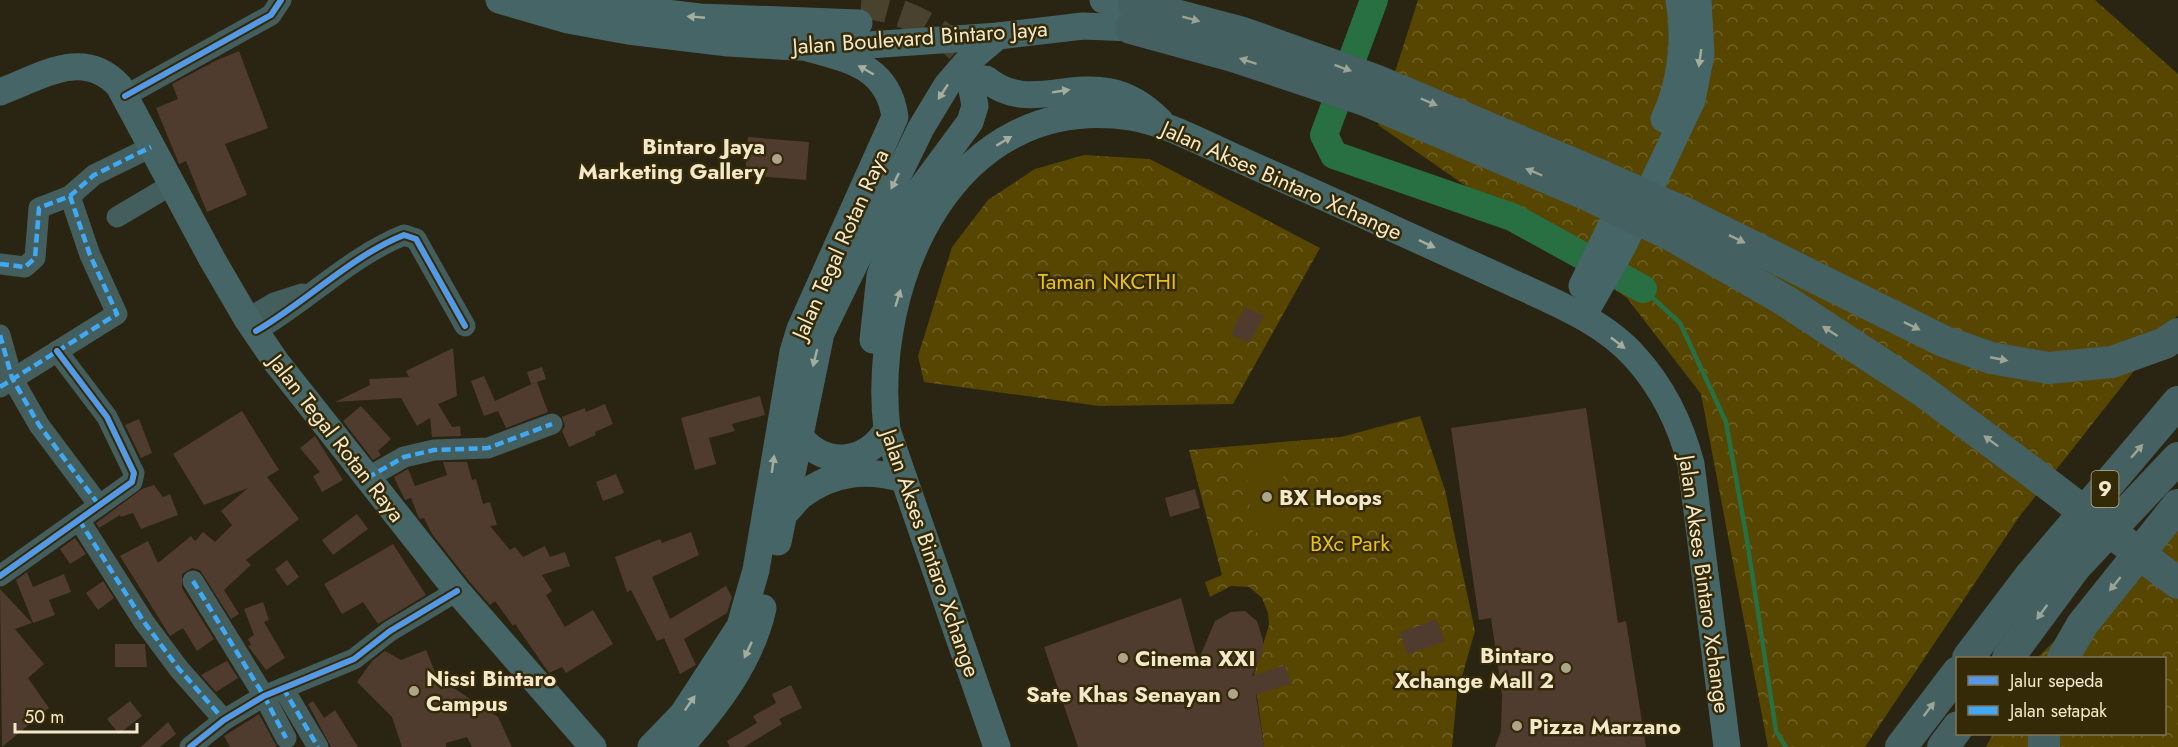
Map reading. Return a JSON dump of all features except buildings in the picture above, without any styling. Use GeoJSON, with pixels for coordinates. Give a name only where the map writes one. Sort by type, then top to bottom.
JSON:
{"type":"FeatureCollection","features":[{"type":"Feature","properties":{"kind":"highway"},"geometry":{"type":"LineString","coordinates":[[1132,11],[1243,33],[1307,68],[1370,90],[1595,185],[1944,341],[1991,358],[2049,368],[2112,362],[2165,343],[2178,334]]}},
{"type":"Feature","properties":{"kind":"highway"},"geometry":{"type":"LineString","coordinates":[[1678,224],[1784,300],[1920,389],[2178,583]]}},
{"type":"Feature","properties":{"kind":"highway","name":"9"},"geometry":{"type":"LineString","coordinates":[[1969,657],[2031,575],[2178,402]]}},
{"type":"Feature","properties":{"kind":"highway","name":"9"},"geometry":{"type":"LineString","coordinates":[[2009,657],[2076,566],[2178,458]]}},
{"type":"Feature","properties":{"kind":"highway"},"geometry":{"type":"LineString","coordinates":[[2064,657],[2082,626],[2178,506]]}},
{"type":"Feature","properties":{"kind":"highway"},"geometry":{"type":"LineString","coordinates":[[1901,747],[1956,675]]}},
{"type":"Feature","properties":{"kind":"highway"},"geometry":{"type":"LineString","coordinates":[[1942,747],[1956,730]]}},
{"type":"Feature","properties":{"kind":"main road","name":"Jalan Boulevard Bintaro Jaya"},"geometry":{"type":"LineString","coordinates":[[499,0],[559,18],[628,31],[728,43],[808,48],[999,36],[1083,26],[1132,11]]}},
{"type":"Feature","properties":{"kind":"main road"},"geometry":{"type":"LineString","coordinates":[[555,0],[700,17],[860,14],[712,0]]}},
{"type":"Feature","properties":{"kind":"main road"},"geometry":{"type":"LineString","coordinates":[[1103,0],[1132,11]]}},
{"type":"Feature","properties":{"kind":"main road"},"geometry":{"type":"LineString","coordinates":[[1614,242],[1673,100],[1680,56],[1679,0]]}},
{"type":"Feature","properties":{"kind":"main road"},"geometry":{"type":"LineString","coordinates":[[1575,312],[1595,281],[1692,100],[1701,54],[1698,0]]}},
{"type":"Feature","properties":{"kind":"main road","name":"Jalan Tegal Rotan Raya"},"geometry":{"type":"LineString","coordinates":[[651,747],[682,715],[740,626],[775,511],[801,438],[810,380],[821,333],[921,128],[947,85],[966,63],[999,36]]}},
{"type":"Feature","properties":{"kind":"main road"},"geometry":{"type":"LineString","coordinates":[[808,48],[840,57],[871,71],[885,84],[893,100],[895,117],[910,114],[916,117],[921,128]]}},
{"type":"Feature","properties":{"kind":"main road","name":"Jalan Tegal Rotan Raya"},"geometry":{"type":"LineString","coordinates":[[0,92],[70,66],[81,65],[102,70],[125,96],[171,185],[251,325],[367,478],[457,591],[593,747]]}},
{"type":"Feature","properties":{"kind":"main road"},"geometry":{"type":"LineString","coordinates":[[883,397],[873,362],[873,334],[880,276],[909,208],[970,123],[978,81],[1020,95],[1090,89],[1120,94],[1143,105],[1163,124]]}},
{"type":"Feature","properties":{"kind":"main road","name":"Jalan Akses Bintaro Xchange"},"geometry":{"type":"LineString","coordinates":[[997,747],[887,430],[883,397],[886,345],[911,257],[939,200],[959,174],[982,154],[1017,134],[1052,121],[1098,114],[1163,124],[1575,312],[1636,357],[1672,411],[1683,434],[1691,464],[1727,747]]}},
{"type":"Feature","properties":{"kind":"main road","name":"Jalan Tegal Rotan Raya"},"geometry":{"type":"LineString","coordinates":[[680,747],[707,717],[736,675],[759,626],[793,351],[800,329],[895,117]]}},
{"type":"Feature","properties":{"kind":"main road"},"geometry":{"type":"LineString","coordinates":[[801,438],[809,447],[829,457],[852,458],[873,448],[887,430]]}},
{"type":"Feature","properties":{"kind":"main road"},"geometry":{"type":"LineString","coordinates":[[775,511],[799,498],[816,485],[836,476],[857,472],[881,472],[904,478]]}},
{"type":"Feature","properties":{"kind":"street"},"geometry":{"type":"LineString","coordinates":[[125,96],[271,15],[281,0]]}},
{"type":"Feature","properties":{"kind":"street"},"geometry":{"type":"LineString","coordinates":[[0,264],[25,267],[35,258],[39,208],[70,196],[94,175],[151,147]]}},
{"type":"Feature","properties":{"kind":"street"},"geometry":{"type":"LineString","coordinates":[[117,217],[171,185]]}},
{"type":"Feature","properties":{"kind":"street"},"geometry":{"type":"LineString","coordinates":[[6,383],[117,314],[90,255],[70,196]]}},
{"type":"Feature","properties":{"kind":"street"},"geometry":{"type":"LineString","coordinates":[[251,325],[283,316],[311,291],[396,238],[411,236],[416,239],[465,326]]}},
{"type":"Feature","properties":{"kind":"street"},"geometry":{"type":"LineString","coordinates":[[0,335],[6,383],[99,506]]}},
{"type":"Feature","properties":{"kind":"street"},"geometry":{"type":"LineString","coordinates":[[0,576],[132,482],[134,473],[107,417],[57,351]]}},
{"type":"Feature","properties":{"kind":"street"},"geometry":{"type":"LineString","coordinates":[[367,478],[404,457],[434,450],[488,448],[552,424]]}},
{"type":"Feature","properties":{"kind":"street"},"geometry":{"type":"LineString","coordinates":[[79,520],[144,622],[179,669],[224,720]]}},
{"type":"Feature","properties":{"kind":"street"},"geometry":{"type":"LineString","coordinates":[[193,581],[274,692],[318,747]]}},
{"type":"Feature","properties":{"kind":"street"},"geometry":{"type":"LineString","coordinates":[[202,743],[224,720],[274,692],[354,659],[390,631],[457,591]]}},
{"type":"Feature","properties":{"kind":"street"},"geometry":{"type":"LineString","coordinates":[[274,692],[286,738]]}},
{"type":"Feature","properties":{"kind":"green space"},"geometry":{"type":"Polygon","coordinates":[[[1418,0],[2095,0],[2178,74],[2178,315],[2019,517],[1865,747],[1768,747],[1701,394],[1627,298],[1378,125],[1418,0]]]}},
{"type":"Feature","properties":{"kind":"green space","name":"Taman NKCTHI"},"geometry":{"type":"Polygon","coordinates":[[[1084,155],[1150,159],[1320,248],[1233,404],[1099,406],[924,382],[918,356],[952,247],[988,200],[1035,169],[1084,155]]]}},
{"type":"Feature","properties":{"kind":"green space","name":"BXc Park"},"geometry":{"type":"Polygon","coordinates":[[[1420,416],[1445,490],[1475,631],[1457,694],[1452,747],[1264,747],[1254,674],[1269,625],[1268,613],[1262,598],[1249,587],[1231,586],[1210,597],[1205,582],[1222,575],[1189,450],[1341,437],[1420,416]]]}},
{"type":"Feature","properties":{"kind":"green space","name":"BX Hoops"},"geometry":{"type":"Polygon","coordinates":[[[1281,461],[1289,529],[1253,533],[1246,464],[1281,461]]]}},
{"type":"Feature","properties":{"kind":"green space"},"geometry":{"type":"Polygon","coordinates":[[[2178,519],[2178,747],[1986,747],[1992,735],[2166,735],[2166,657],[2038,657],[2178,519]]]}},
{"type":"Feature","properties":{"kind":"waterway"},"geometry":{"type":"LineString","coordinates":[[1374,0],[1324,135],[1334,155],[1512,217],[1643,289]]}},
{"type":"Feature","properties":{"kind":"waterway"},"geometry":{"type":"LineString","coordinates":[[1643,289],[1680,323],[1726,422],[1747,540],[1776,731],[1786,747]]}},
{"type":"Feature","properties":{"kind":"tunnel"},"geometry":{"type":"LineString","coordinates":[[861,5],[888,10],[914,19],[938,32],[959,49]]}},
{"type":"Feature","properties":{"kind":"marked path"},"geometry":{"type":"LineString","coordinates":[[0,264],[25,267],[35,258],[39,208],[70,196],[94,175],[151,147]]}},
{"type":"Feature","properties":{"kind":"marked path"},"geometry":{"type":"LineString","coordinates":[[0,387],[117,314],[90,255],[70,196]]}},
{"type":"Feature","properties":{"kind":"marked path"},"geometry":{"type":"LineString","coordinates":[[0,335],[12,378],[39,425],[99,505]]}},
{"type":"Feature","properties":{"kind":"marked path"},"geometry":{"type":"LineString","coordinates":[[367,478],[404,457],[434,450],[488,448],[552,424]]}},
{"type":"Feature","properties":{"kind":"marked path"},"geometry":{"type":"LineString","coordinates":[[79,520],[144,622],[179,669],[224,720]]}},
{"type":"Feature","properties":{"kind":"marked path"},"geometry":{"type":"LineString","coordinates":[[193,581],[264,696],[286,738]]}},
{"type":"Feature","properties":{"kind":"marked path"},"geometry":{"type":"LineString","coordinates":[[283,688],[318,747]]}},
{"type":"Feature","properties":{"kind":"cycle path"},"geometry":{"type":"LineString","coordinates":[[125,96],[271,15],[281,0]]}},
{"type":"Feature","properties":{"kind":"cycle path"},"geometry":{"type":"LineString","coordinates":[[256,331],[365,255],[404,235],[416,239],[465,326]]}},
{"type":"Feature","properties":{"kind":"cycle path"},"geometry":{"type":"LineString","coordinates":[[0,576],[132,482],[134,473],[107,417],[57,351]]}},
{"type":"Feature","properties":{"kind":"cycle path"},"geometry":{"type":"LineString","coordinates":[[190,747],[224,720],[264,696],[354,659],[390,631],[457,591]]}},
{"type":"Feature","properties":{"kind":"place","name":"Bintaro Jaya Marketing Gallery"},"geometry":{"type":"Point","coordinates":[777,159]}},
{"type":"Feature","properties":{"kind":"place","name":"BX Hoops"},"geometry":{"type":"Point","coordinates":[1267,497]}},
{"type":"Feature","properties":{"kind":"place","name":"Cinema XXI"},"geometry":{"type":"Point","coordinates":[1123,658]}},
{"type":"Feature","properties":{"kind":"place","name":"Bintaro Xchange Mall 2"},"geometry":{"type":"Point","coordinates":[1566,668]}},
{"type":"Feature","properties":{"kind":"place","name":"Nissi Bintaro Campus"},"geometry":{"type":"Point","coordinates":[414,691]}},
{"type":"Feature","properties":{"kind":"place","name":"Sate Khas Senayan"},"geometry":{"type":"Point","coordinates":[1233,694]}},
{"type":"Feature","properties":{"kind":"place","name":"Pizza Marzano"},"geometry":{"type":"Point","coordinates":[1517,726]}}]}
